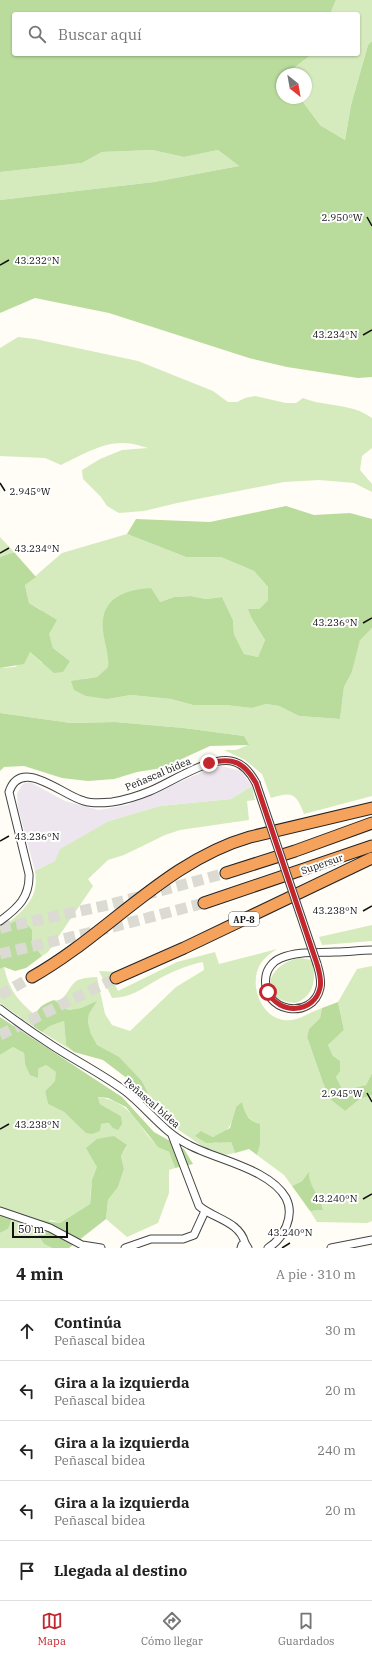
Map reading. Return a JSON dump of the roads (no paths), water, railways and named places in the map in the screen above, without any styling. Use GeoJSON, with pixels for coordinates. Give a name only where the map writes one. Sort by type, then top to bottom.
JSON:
{"type":"FeatureCollection","features":[{"type":"Feature","properties":{"kind":"highway"},"geometry":{"type":"LineString","coordinates":[[32,977],[63,959],[136,903],[206,854],[245,839],[372,808]]}},
{"type":"Feature","properties":{"kind":"highway"},"geometry":{"type":"LineString","coordinates":[[226,872],[295,851],[372,823]]}},
{"type":"Feature","properties":{"kind":"highway","name":"Supersur"},"geometry":{"type":"LineString","coordinates":[[204,903],[372,846]]}},
{"type":"Feature","properties":{"kind":"highway","name":"AP-8"},"geometry":{"type":"LineString","coordinates":[[116,978],[184,948],[372,858]]}},
{"type":"Feature","properties":{"kind":"street","name":"Peñascal bidea"},"geometry":{"type":"LineString","coordinates":[[0,921],[17,909],[23,901],[28,887],[28,874],[9,792],[13,782],[18,779],[32,777],[84,802],[107,803],[132,797],[219,761],[236,762],[250,772],[256,783],[317,964],[320,977],[320,988],[317,996],[302,1008],[292,1010],[276,1004],[271,998],[266,987],[267,972],[278,959],[295,954],[372,950]]}},
{"type":"Feature","properties":{"kind":"street","name":"Peñascal bidea"},"geometry":{"type":"LineString","coordinates":[[0,1009],[48,1043],[124,1090],[172,1135],[190,1146],[263,1176],[277,1186],[286,1199],[289,1211],[288,1222],[283,1234],[268,1248]]}},
{"type":"Feature","properties":{"kind":"street"},"geometry":{"type":"LineString","coordinates":[[172,1135],[199,1206],[205,1211],[235,1227],[243,1236],[245,1246]]}},
{"type":"Feature","properties":{"kind":"street"},"geometry":{"type":"LineString","coordinates":[[0,1211],[50,1228],[82,1245],[101,1248]]}},
{"type":"Feature","properties":{"kind":"street"},"geometry":{"type":"LineString","coordinates":[[125,1248],[151,1239],[183,1239],[194,1235],[205,1211]]}},
{"type":"Feature","properties":{"kind":"street"},"geometry":{"type":"LineString","coordinates":[[331,1248],[372,1240]]}},
{"type":"Feature","properties":{"kind":"tunnel"},"geometry":{"type":"LineString","coordinates":[[0,928],[108,905],[226,873]]}},
{"type":"Feature","properties":{"kind":"tunnel"},"geometry":{"type":"LineString","coordinates":[[0,954],[105,929],[204,903]]}},
{"type":"Feature","properties":{"kind":"tunnel"},"geometry":{"type":"LineString","coordinates":[[0,995],[32,977]]}},
{"type":"Feature","properties":{"kind":"tunnel"},"geometry":{"type":"LineString","coordinates":[[0,1035],[116,978]]}}]}
